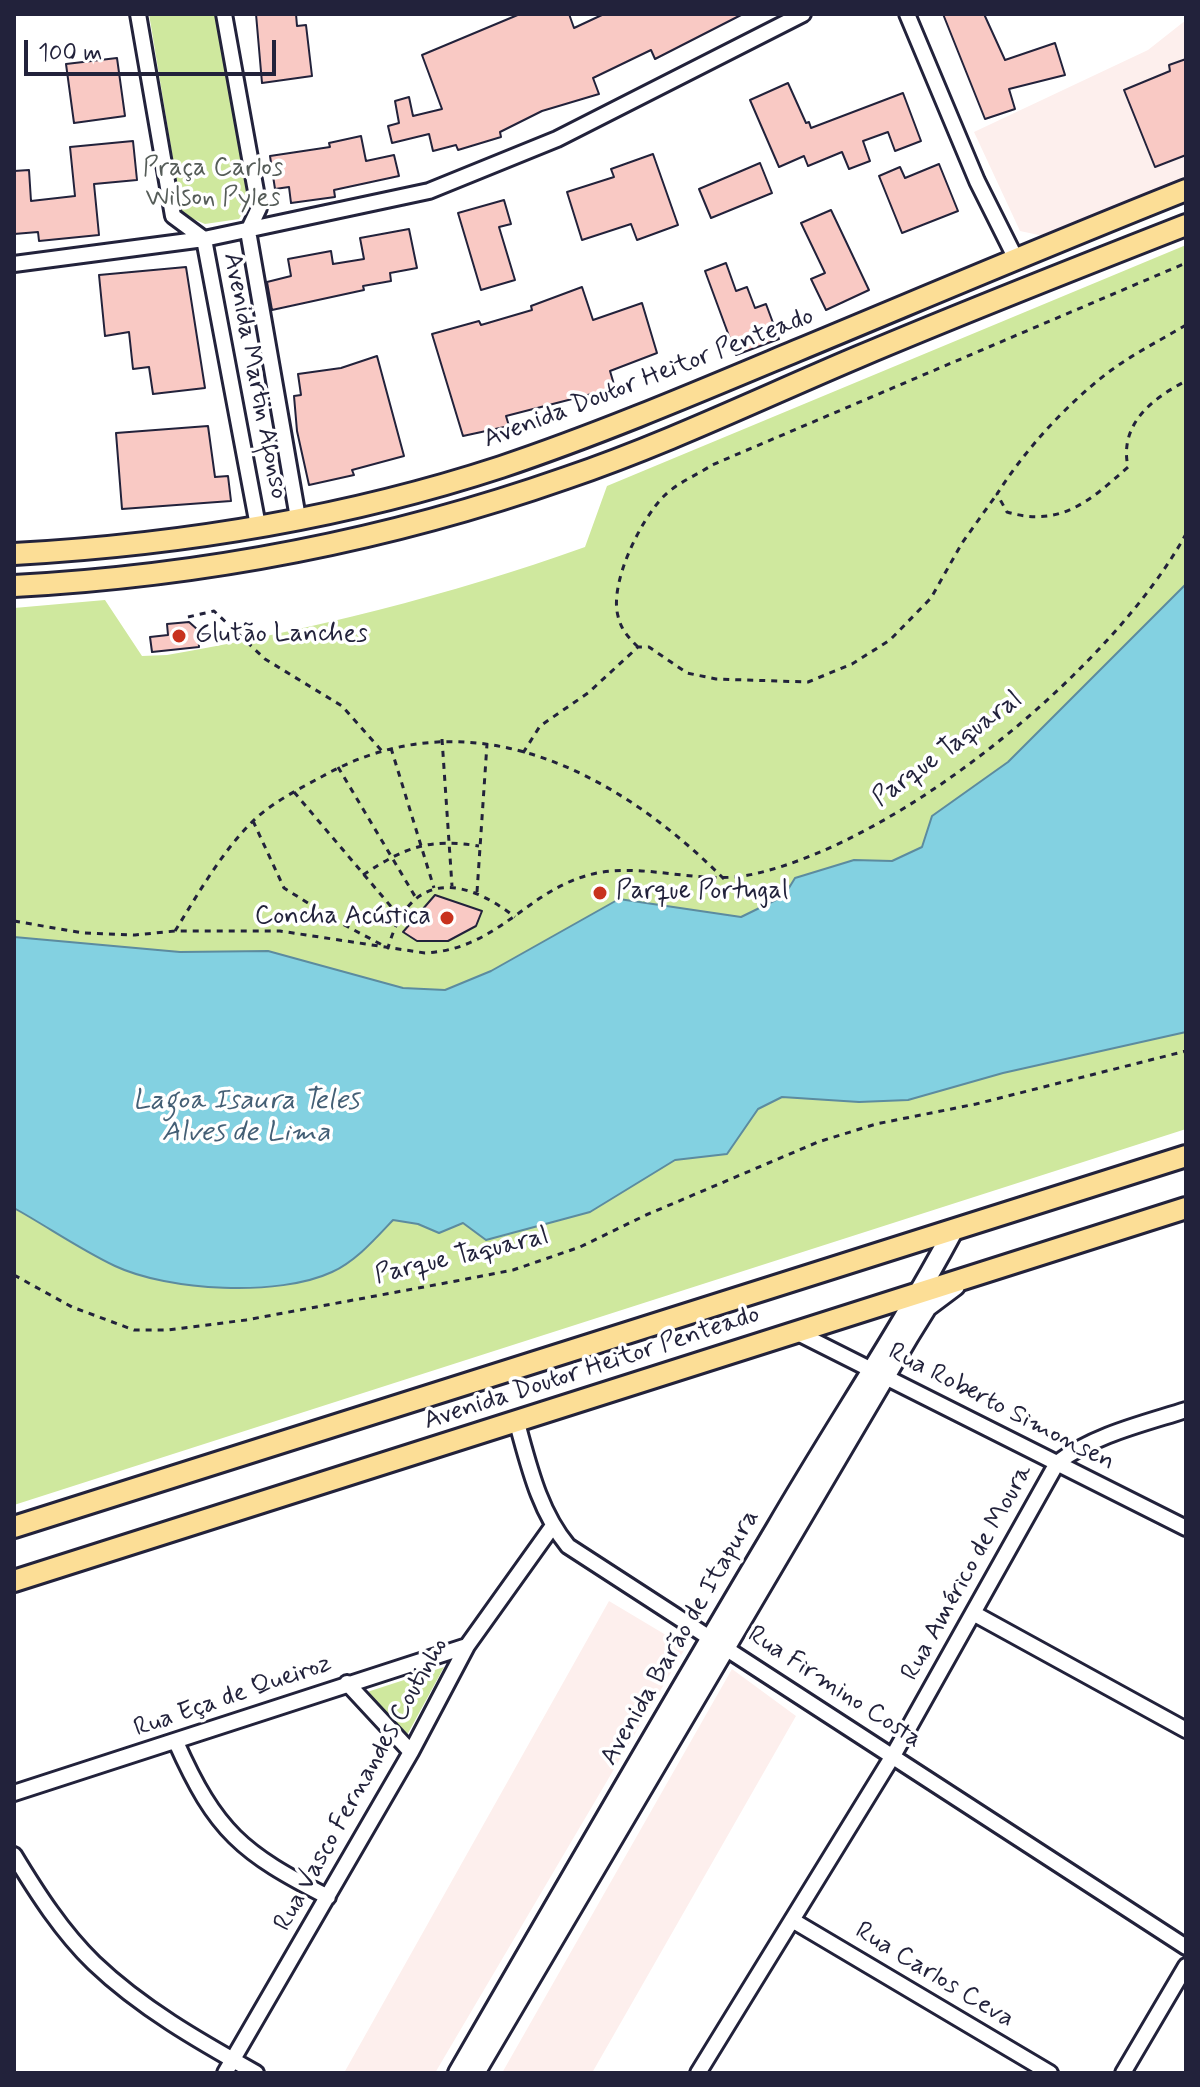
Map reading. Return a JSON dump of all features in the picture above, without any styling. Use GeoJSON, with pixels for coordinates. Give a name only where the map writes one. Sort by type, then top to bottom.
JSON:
{"type":"FeatureCollection","features":[{"type":"Feature","properties":{"kind":"main road","name":"Avenida Doutor Heitor Penteado"},"geometry":{"type":"LineString","coordinates":[[14,554],[142,545],[298,518],[444,484],[610,428],[1186,190]]}},
{"type":"Feature","properties":{"kind":"main road"},"geometry":{"type":"LineString","coordinates":[[14,586],[189,570],[258,558],[412,525],[487,503],[638,451],[927,328],[1186,225]]}},
{"type":"Feature","properties":{"kind":"main road","name":"Avenida Doutor Heitor Penteado"},"geometry":{"type":"LineString","coordinates":[[14,1527],[1186,1156]]}},
{"type":"Feature","properties":{"kind":"main road","name":"Avenida Doutor Heitor Penteado"},"geometry":{"type":"LineString","coordinates":[[14,1581],[1186,1208]]}},
{"type":"Feature","properties":{"kind":"main road","name":"Avenida Barão de Itapura"},"geometry":{"type":"LineString","coordinates":[[458,2073],[877,1372],[953,1231]]}},
{"type":"Feature","properties":{"kind":"main road","name":"Avenida Barão de Itapura"},"geometry":{"type":"LineString","coordinates":[[877,1372],[942,1292],[979,1274]]}},
{"type":"Feature","properties":{"kind":"main road","name":"Avenida Barão de Itapura"},"geometry":{"type":"LineString","coordinates":[[475,2073],[717,1641]]}},
{"type":"Feature","properties":{"kind":"street","name":"Avenida Martin Afonso"},"geometry":{"type":"LineString","coordinates":[[138,14],[173,216],[204,239],[258,526]]}},
{"type":"Feature","properties":{"kind":"street","name":"Avenida Martin Afonso"},"geometry":{"type":"LineString","coordinates":[[224,14],[259,208],[248,231],[298,518]]}},
{"type":"Feature","properties":{"kind":"street"},"geometry":{"type":"LineString","coordinates":[[14,264],[204,239],[429,191],[557,139],[803,14]]}},
{"type":"Feature","properties":{"kind":"street"},"geometry":{"type":"LineString","coordinates":[[907,14],[977,181],[1016,259]]}},
{"type":"Feature","properties":{"kind":"street","name":"Rua Roberto Simonsen"},"geometry":{"type":"LineString","coordinates":[[794,1331],[1186,1528]]}},
{"type":"Feature","properties":{"kind":"street","name":"Rua Américo de Moura"},"geometry":{"type":"LineString","coordinates":[[698,2073],[894,1754],[1057,1463],[1074,1450],[1114,1433],[1186,1410]]}},
{"type":"Feature","properties":{"kind":"street","name":"Rua Firmino Costa"},"geometry":{"type":"LineString","coordinates":[[517,1423],[552,1527],[568,1546],[598,1568],[894,1754],[1186,1947]]}},
{"type":"Feature","properties":{"kind":"street","name":"Rua Vasco Fernandes Coutinho"},"geometry":{"type":"LineString","coordinates":[[229,2066],[411,1752],[467,1646],[552,1527]]}},
{"type":"Feature","properties":{"kind":"street"},"geometry":{"type":"LineString","coordinates":[[973,1613],[1186,1730]]}},
{"type":"Feature","properties":{"kind":"street","name":"Rua Eça de Queiroz"},"geometry":{"type":"LineString","coordinates":[[14,1793],[467,1646]]}},
{"type":"Feature","properties":{"kind":"street"},"geometry":{"type":"LineString","coordinates":[[347,1683],[411,1752]]}},
{"type":"Feature","properties":{"kind":"street"},"geometry":{"type":"LineString","coordinates":[[176,1742],[211,1811],[242,1847],[328,1897]]}},
{"type":"Feature","properties":{"kind":"street"},"geometry":{"type":"LineString","coordinates":[[14,1855],[42,1900],[93,1962],[145,2006],[229,2066],[256,2073]]}},
{"type":"Feature","properties":{"kind":"street","name":"Rua Carlos Ceva"},"geometry":{"type":"LineString","coordinates":[[792,1920],[1050,2073]]}},
{"type":"Feature","properties":{"kind":"street"},"geometry":{"type":"LineString","coordinates":[[1123,2073],[1186,1966]]}},
{"type":"Feature","properties":{"kind":"path"},"geometry":{"type":"LineString","coordinates":[[638,647],[625,633],[617,614],[618,592],[623,565],[634,542],[665,495],[712,465],[1186,263]]}},
{"type":"Feature","properties":{"kind":"path"},"geometry":{"type":"LineString","coordinates":[[523,753],[540,726],[588,693],[638,647],[649,647],[687,673],[716,679],[808,682],[852,664],[890,640],[931,598],[962,543],[1015,465],[1096,383],[1134,355],[1186,325]]}},
{"type":"Feature","properties":{"kind":"path"},"geometry":{"type":"LineString","coordinates":[[997,494],[1007,512],[1037,519],[1055,517],[1096,496],[1128,467],[1126,439],[1132,424],[1144,410],[1186,381]]}},
{"type":"Feature","properties":{"kind":"path","name":"Parque Taquaral"},"geometry":{"type":"LineString","coordinates":[[14,921],[83,933],[135,935],[175,931],[280,931],[388,948],[449,952],[485,938],[542,896],[598,873],[646,872],[724,879],[794,862],[857,836],[915,803],[1052,694],[1149,594],[1186,534]]}},
{"type":"Feature","properties":{"kind":"path"},"geometry":{"type":"LineString","coordinates":[[188,617],[214,611],[265,659],[342,706],[382,751]]}},
{"type":"Feature","properties":{"kind":"path"},"geometry":{"type":"LineString","coordinates":[[175,931],[221,861],[253,821],[294,792],[338,767],[391,748],[442,739],[487,743],[555,762],[614,791],[689,844],[724,879]]}},
{"type":"Feature","properties":{"kind":"path"},"geometry":{"type":"LineString","coordinates":[[442,739],[452,842],[452,886]]}},
{"type":"Feature","properties":{"kind":"path"},"geometry":{"type":"LineString","coordinates":[[477,892],[487,743]]}},
{"type":"Feature","properties":{"kind":"path"},"geometry":{"type":"LineString","coordinates":[[391,748],[434,888]]}},
{"type":"Feature","properties":{"kind":"path"},"geometry":{"type":"LineString","coordinates":[[338,767],[416,898]]}},
{"type":"Feature","properties":{"kind":"path"},"geometry":{"type":"LineString","coordinates":[[294,792],[399,916]]}},
{"type":"Feature","properties":{"kind":"path"},"geometry":{"type":"LineString","coordinates":[[253,821],[284,888],[388,948],[399,916],[416,898],[434,888],[452,886],[477,892],[515,917]]}},
{"type":"Feature","properties":{"kind":"path"},"geometry":{"type":"LineString","coordinates":[[363,875],[391,856],[420,844],[452,842],[480,846]]}},
{"type":"Feature","properties":{"kind":"path","name":"Parque Taquaral"},"geometry":{"type":"LineString","coordinates":[[14,1275],[72,1307],[134,1330],[230,1322],[456,1281],[513,1270],[580,1247],[673,1203],[832,1138],[1186,1051]]}},
{"type":"Feature","properties":{"kind":"shaded area"},"geometry":{"type":"Polygon","coordinates":[[[1186,20],[1186,180],[1048,237],[1020,231],[974,132],[1148,50],[1186,20]]]}},
{"type":"Feature","properties":{"kind":"shaded area"},"geometry":{"type":"Polygon","coordinates":[[[609,1601],[686,1647],[435,2073],[344,2073],[609,1601]]]}},
{"type":"Feature","properties":{"kind":"shaded area"},"geometry":{"type":"Polygon","coordinates":[[[732,1669],[796,1716],[592,2073],[502,2073],[732,1669]]]}},
{"type":"Feature","properties":{"kind":"green space","name":"Praça Carlos Wilson Pyles"},"geometry":{"type":"Polygon","coordinates":[[[149,14],[218,14],[251,200],[239,219],[205,224],[182,214],[149,14]]]}},
{"type":"Feature","properties":{"kind":"green space","name":"Parque Portugal"},"geometry":{"type":"Polygon","coordinates":[[[1186,245],[1186,1129],[14,1505],[14,608],[105,600],[142,656],[167,655],[326,623],[534,565],[585,547],[607,486],[1186,245]]]}},
{"type":"Feature","properties":{"kind":"green space"},"geometry":{"type":"Polygon","coordinates":[[[444,1667],[406,1737],[361,1694],[444,1667]]]}},
{"type":"Feature","properties":{"kind":"water","name":"Lagoa Isaura Teles Alves de Lima"},"geometry":{"type":"Polygon","coordinates":[[[1186,584],[1186,1032],[1003,1073],[908,1100],[859,1102],[782,1097],[758,1109],[727,1154],[675,1160],[590,1212],[486,1240],[463,1223],[439,1233],[418,1224],[393,1220],[365,1249],[341,1267],[310,1280],[283,1285],[224,1288],[164,1281],[137,1274],[102,1260],[14,1208],[14,937],[180,952],[268,951],[403,988],[445,990],[491,971],[619,899],[741,917],[784,896],[795,878],[854,860],[892,861],[922,847],[932,816],[1008,762],[1186,584]]]}},
{"type":"Feature","properties":{"kind":"building"},"geometry":{"type":"Polygon","coordinates":[[[256,14],[296,14],[297,26],[306,25],[312,76],[262,83],[256,14]]]}},
{"type":"Feature","properties":{"kind":"building"},"geometry":{"type":"Polygon","coordinates":[[[520,14],[569,14],[574,28],[604,14],[743,14],[655,59],[651,50],[593,78],[599,94],[542,111],[500,132],[501,137],[458,150],[456,145],[433,151],[429,134],[392,143],[388,126],[399,123],[395,101],[409,97],[413,116],[442,109],[422,55],[520,14]]]}},
{"type":"Feature","properties":{"kind":"building"},"geometry":{"type":"Polygon","coordinates":[[[943,14],[984,14],[1005,60],[1055,43],[1065,75],[1009,89],[1015,109],[985,119],[943,14]]]}},
{"type":"Feature","properties":{"kind":"building"},"geometry":{"type":"Polygon","coordinates":[[[117,58],[125,116],[74,123],[66,64],[117,58]]]}},
{"type":"Feature","properties":{"kind":"building"},"geometry":{"type":"Polygon","coordinates":[[[1186,59],[1186,155],[1155,167],[1124,90],[1170,71],[1169,65],[1186,59]]]}},
{"type":"Feature","properties":{"kind":"building"},"geometry":{"type":"Polygon","coordinates":[[[788,83],[811,128],[903,93],[921,141],[895,151],[888,132],[863,141],[870,161],[849,169],[842,152],[808,166],[804,156],[779,167],[750,100],[788,83]]]}},
{"type":"Feature","properties":{"kind":"building"},"geometry":{"type":"Polygon","coordinates":[[[361,136],[366,161],[394,155],[399,176],[334,190],[335,197],[291,203],[289,187],[275,189],[270,156],[330,147],[329,143],[361,136]]]}},
{"type":"Feature","properties":{"kind":"building"},"geometry":{"type":"Polygon","coordinates":[[[133,141],[137,180],[94,184],[99,235],[39,241],[38,232],[14,234],[14,171],[29,170],[31,201],[75,196],[70,147],[133,141]]]}},
{"type":"Feature","properties":{"kind":"building"},"geometry":{"type":"Polygon","coordinates":[[[653,154],[678,225],[637,240],[631,224],[582,240],[567,192],[614,177],[611,169],[653,154]]]}},
{"type":"Feature","properties":{"kind":"building"},"geometry":{"type":"Polygon","coordinates":[[[760,163],[772,193],[711,218],[699,189],[760,163]]]}},
{"type":"Feature","properties":{"kind":"building"},"geometry":{"type":"Polygon","coordinates":[[[939,164],[958,211],[902,233],[879,176],[900,167],[905,178],[939,164]]]}},
{"type":"Feature","properties":{"kind":"building"},"geometry":{"type":"Polygon","coordinates":[[[504,200],[511,224],[499,227],[515,280],[481,290],[458,213],[504,200]]]}},
{"type":"Feature","properties":{"kind":"building"},"geometry":{"type":"Polygon","coordinates":[[[831,210],[869,290],[826,310],[811,279],[825,273],[801,223],[831,210]]]}},
{"type":"Feature","properties":{"kind":"building"},"geometry":{"type":"Polygon","coordinates":[[[409,229],[417,268],[390,273],[391,281],[363,286],[364,290],[272,310],[267,282],[291,276],[288,259],[331,251],[333,264],[364,259],[360,238],[409,229]]]}},
{"type":"Feature","properties":{"kind":"building"},"geometry":{"type":"Polygon","coordinates":[[[726,263],[736,291],[747,287],[755,308],[766,304],[779,339],[736,355],[705,271],[726,263]]]}},
{"type":"Feature","properties":{"kind":"building"},"geometry":{"type":"Polygon","coordinates":[[[186,267],[205,388],[153,394],[149,367],[133,369],[129,332],[105,336],[99,275],[186,267]]]}},
{"type":"Feature","properties":{"kind":"building"},"geometry":{"type":"Polygon","coordinates":[[[582,287],[593,320],[642,303],[657,353],[610,371],[615,388],[506,416],[509,426],[463,436],[432,334],[479,321],[481,325],[532,310],[531,306],[582,287]]]}},
{"type":"Feature","properties":{"kind":"building"},"geometry":{"type":"Polygon","coordinates":[[[377,356],[404,456],[352,470],[354,475],[309,485],[297,431],[294,396],[301,395],[298,374],[341,368],[377,356]]]}},
{"type":"Feature","properties":{"kind":"building"},"geometry":{"type":"Polygon","coordinates":[[[208,426],[215,477],[228,476],[231,501],[122,509],[116,433],[208,426]]]}},
{"type":"Feature","properties":{"kind":"building","name":"Glutão Lanches"},"geometry":{"type":"Polygon","coordinates":[[[189,622],[198,630],[199,647],[152,652],[150,637],[168,635],[167,624],[189,622]]]}},
{"type":"Feature","properties":{"kind":"building","name":"Concha Acústica"},"geometry":{"type":"Polygon","coordinates":[[[435,895],[482,911],[476,926],[448,941],[417,941],[403,932],[435,895]]]}},
{"type":"Feature","properties":{"kind":"place","name":"Glutão Lanches"},"geometry":{"type":"Point","coordinates":[179,636]}},
{"type":"Feature","properties":{"kind":"place","name":"Parque Portugal"},"geometry":{"type":"Point","coordinates":[600,893]}},
{"type":"Feature","properties":{"kind":"place","name":"Concha Acústica"},"geometry":{"type":"Point","coordinates":[447,918]}}]}
